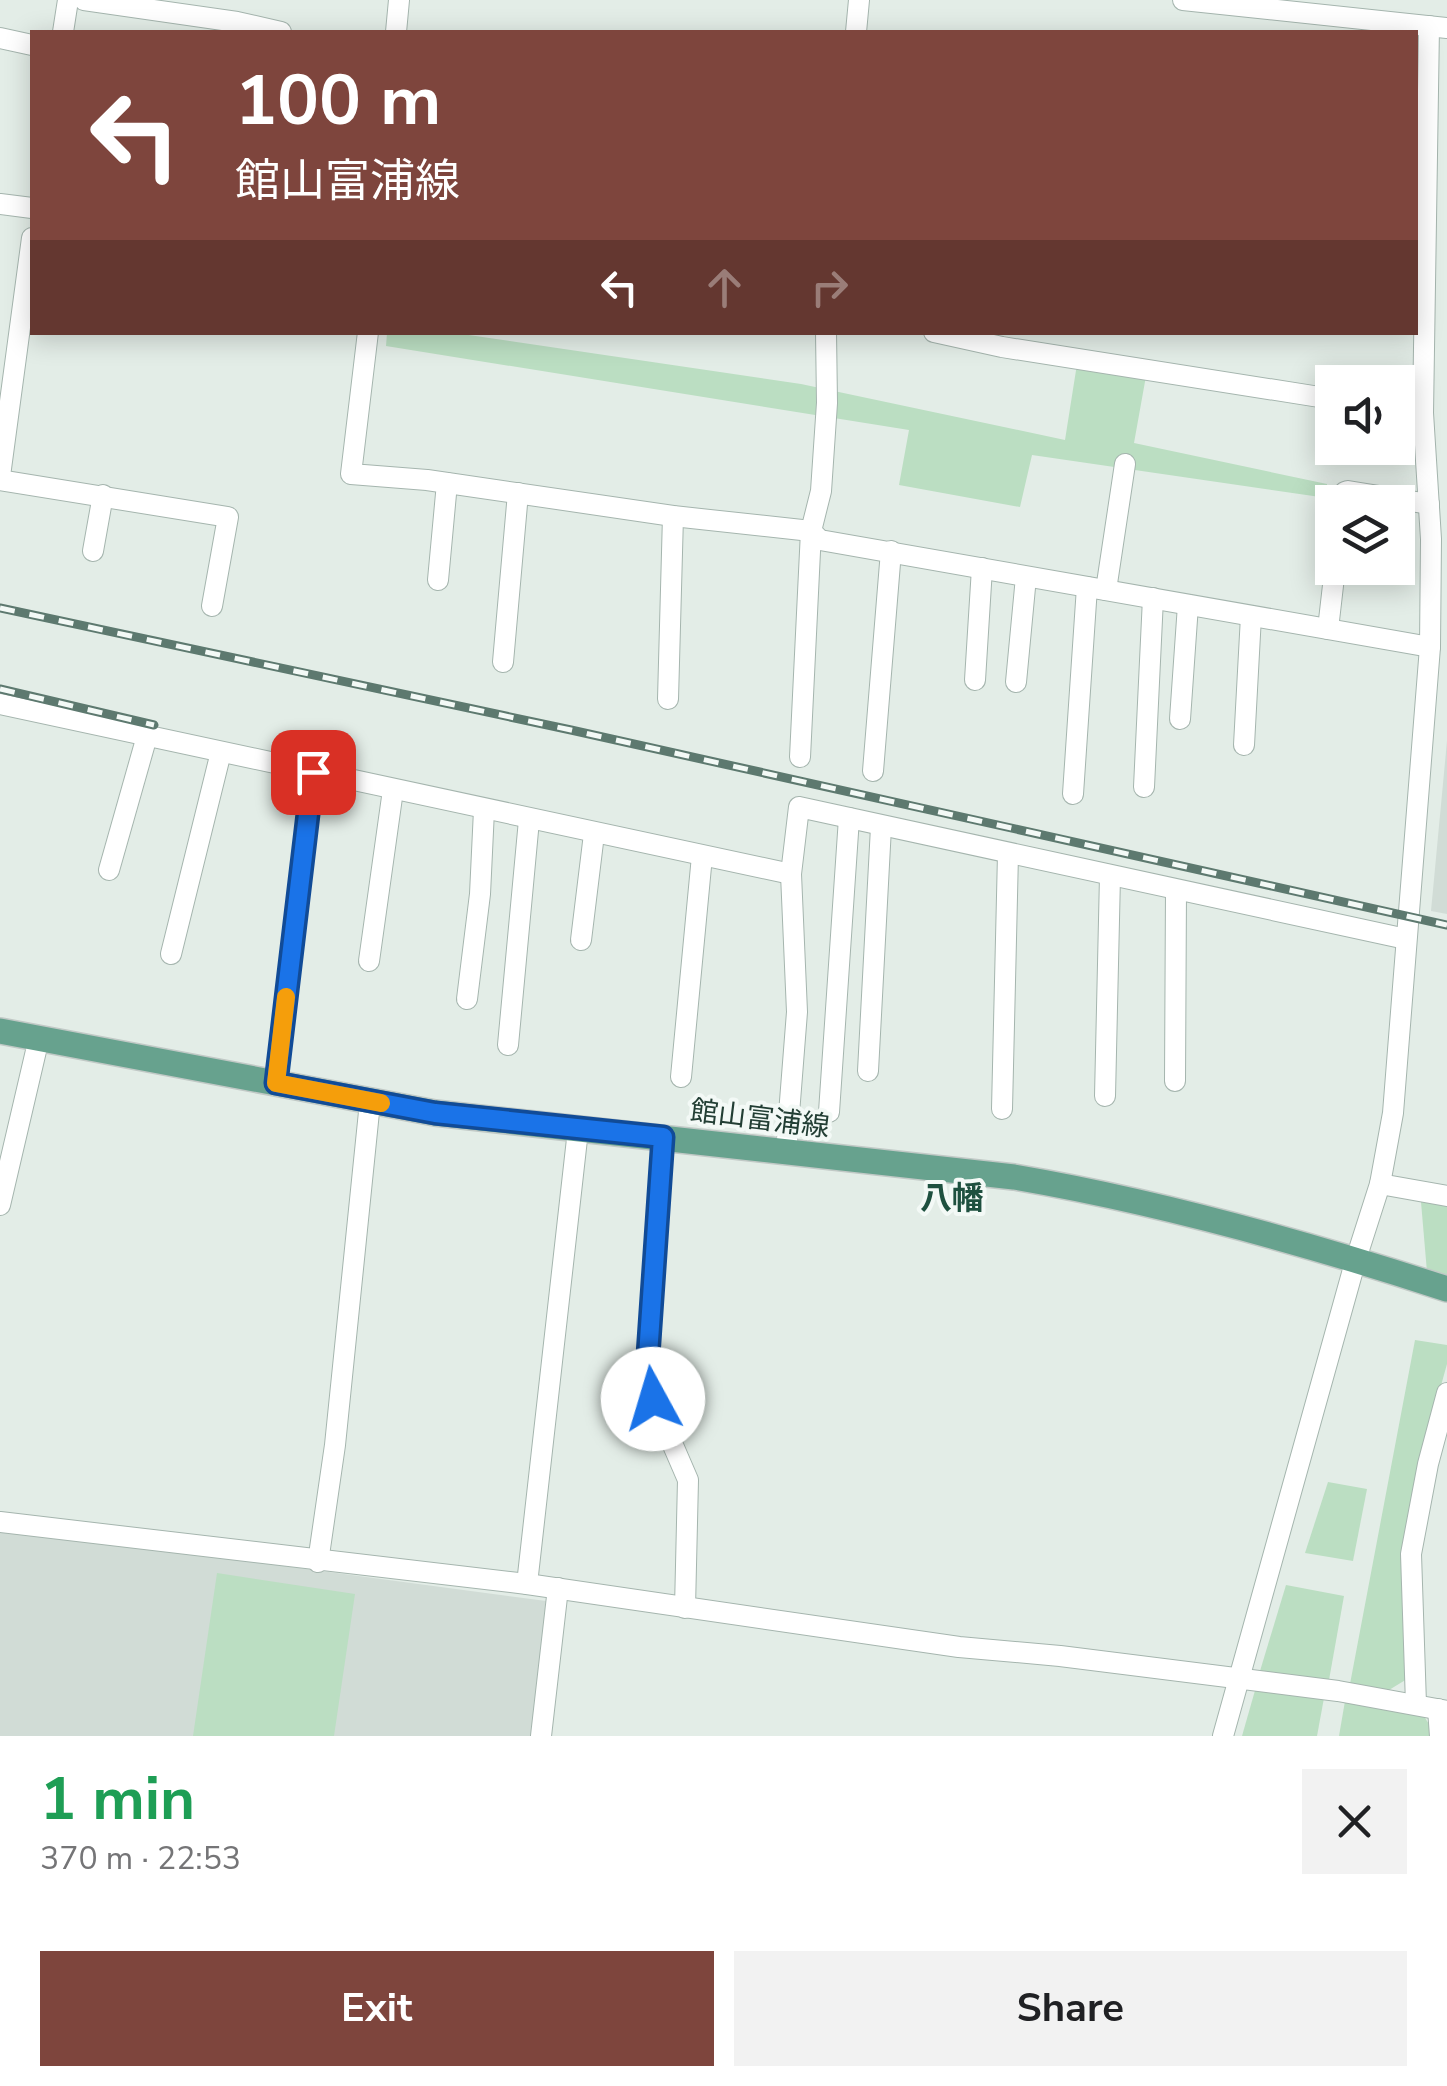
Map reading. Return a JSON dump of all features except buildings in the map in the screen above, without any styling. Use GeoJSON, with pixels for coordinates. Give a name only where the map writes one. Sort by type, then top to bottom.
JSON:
{"type":"FeatureCollection","features":[{"type":"Feature","properties":{"kind":"main road","name":"館山富浦線"},"geometry":{"type":"LineString","coordinates":[[0,1031],[370,1102],[1066,1186],[1356,1259],[1447,1290]]}},
{"type":"Feature","properties":{"kind":"street"},"geometry":{"type":"LineString","coordinates":[[64,30],[68,0]]}},
{"type":"Feature","properties":{"kind":"street"},"geometry":{"type":"LineString","coordinates":[[84,0],[182,24],[256,30]]}},
{"type":"Feature","properties":{"kind":"street"},"geometry":{"type":"LineString","coordinates":[[396,30],[399,0]]}},
{"type":"Feature","properties":{"kind":"street"},"geometry":{"type":"LineString","coordinates":[[856,30],[859,0]]}},
{"type":"Feature","properties":{"kind":"street"},"geometry":{"type":"LineString","coordinates":[[1184,0],[1438,27],[1423,413],[1429,504],[1430,647],[1398,1071],[1380,1184],[1223,1736]]}},
{"type":"Feature","properties":{"kind":"street"},"geometry":{"type":"LineString","coordinates":[[0,38],[30,44]]}},
{"type":"Feature","properties":{"kind":"street"},"geometry":{"type":"LineString","coordinates":[[0,204],[30,208]]}},
{"type":"Feature","properties":{"kind":"street"},"geometry":{"type":"LineString","coordinates":[[30,253],[0,478],[228,516],[212,606]]}},
{"type":"Feature","properties":{"kind":"street"},"geometry":{"type":"LineString","coordinates":[[368,335],[352,474],[447,482],[674,516],[811,531],[820,540],[1430,647]]}},
{"type":"Feature","properties":{"kind":"street"},"geometry":{"type":"LineString","coordinates":[[800,757],[811,531],[821,491],[827,403],[826,335]]}},
{"type":"Feature","properties":{"kind":"street"},"geometry":{"type":"LineString","coordinates":[[948,335],[1021,350],[1315,395]]}},
{"type":"Feature","properties":{"kind":"street"},"geometry":{"type":"LineString","coordinates":[[1415,412],[1423,413]]}},
{"type":"Feature","properties":{"kind":"street"},"geometry":{"type":"LineString","coordinates":[[1072,794],[1096,588],[1126,464]]}},
{"type":"Feature","properties":{"kind":"street"},"geometry":{"type":"LineString","coordinates":[[438,580],[447,482]]}},
{"type":"Feature","properties":{"kind":"street"},"geometry":{"type":"LineString","coordinates":[[502,662],[518,493]]}},
{"type":"Feature","properties":{"kind":"street"},"geometry":{"type":"LineString","coordinates":[[92,551],[103,495]]}},
{"type":"Feature","properties":{"kind":"street"},"geometry":{"type":"LineString","coordinates":[[1415,502],[1429,504]]}},
{"type":"Feature","properties":{"kind":"street"},"geometry":{"type":"LineString","coordinates":[[668,699],[674,516]]}},
{"type":"Feature","properties":{"kind":"street"},"geometry":{"type":"LineString","coordinates":[[873,771],[891,551]]}},
{"type":"Feature","properties":{"kind":"street"},"geometry":{"type":"LineString","coordinates":[[975,680],[982,568]]}},
{"type":"Feature","properties":{"kind":"street"},"geometry":{"type":"LineString","coordinates":[[1016,682],[1026,577]]}},
{"type":"Feature","properties":{"kind":"street"},"geometry":{"type":"LineString","coordinates":[[1328,629],[1334,585]]}},
{"type":"Feature","properties":{"kind":"street"},"geometry":{"type":"LineString","coordinates":[[1144,787],[1153,598]]}},
{"type":"Feature","properties":{"kind":"street"},"geometry":{"type":"LineString","coordinates":[[1180,719],[1188,605]]}},
{"type":"Feature","properties":{"kind":"street"},"geometry":{"type":"LineString","coordinates":[[1244,745],[1251,616]]}},
{"type":"Feature","properties":{"kind":"street"},"geometry":{"type":"LineString","coordinates":[[0,704],[791,874]]}},
{"type":"Feature","properties":{"kind":"street"},"geometry":{"type":"LineString","coordinates":[[109,870],[147,736]]}},
{"type":"Feature","properties":{"kind":"street"},"geometry":{"type":"LineString","coordinates":[[171,954],[221,752]]}},
{"type":"Feature","properties":{"kind":"street"},"geometry":{"type":"LineString","coordinates":[[276,1083],[313,772]]}},
{"type":"Feature","properties":{"kind":"street"},"geometry":{"type":"LineString","coordinates":[[369,961],[393,790]]}},
{"type":"Feature","properties":{"kind":"street"},"geometry":{"type":"LineString","coordinates":[[786,1152],[796,1012],[791,874],[799,807],[1406,939]]}},
{"type":"Feature","properties":{"kind":"street"},"geometry":{"type":"LineString","coordinates":[[467,1000],[480,894],[484,810]]}},
{"type":"Feature","properties":{"kind":"street"},"geometry":{"type":"LineString","coordinates":[[829,1112],[849,818]]}},
{"type":"Feature","properties":{"kind":"street"},"geometry":{"type":"LineString","coordinates":[[508,1045],[529,820]]}},
{"type":"Feature","properties":{"kind":"street"},"geometry":{"type":"LineString","coordinates":[[868,1071],[881,827]]}},
{"type":"Feature","properties":{"kind":"street"},"geometry":{"type":"LineString","coordinates":[[581,940],[594,834]]}},
{"type":"Feature","properties":{"kind":"street"},"geometry":{"type":"LineString","coordinates":[[1002,1110],[1008,854]]}},
{"type":"Feature","properties":{"kind":"street"},"geometry":{"type":"LineString","coordinates":[[681,1077],[702,856]]}},
{"type":"Feature","properties":{"kind":"street"},"geometry":{"type":"LineString","coordinates":[[1105,1096],[1110,876]]}},
{"type":"Feature","properties":{"kind":"street"},"geometry":{"type":"LineString","coordinates":[[1175,1082],[1176,890]]}},
{"type":"Feature","properties":{"kind":"street"},"geometry":{"type":"LineString","coordinates":[[0,1205],[38,1038]]}},
{"type":"Feature","properties":{"kind":"street"},"geometry":{"type":"LineString","coordinates":[[318,1562],[335,1445],[370,1102]]}},
{"type":"Feature","properties":{"kind":"street"},"geometry":{"type":"LineString","coordinates":[[527,1584],[578,1130]]}},
{"type":"Feature","properties":{"kind":"street"},"geometry":{"type":"LineString","coordinates":[[663,1137],[647,1370],[653,1399],[688,1480],[686,1608]]}},
{"type":"Feature","properties":{"kind":"street"},"geometry":{"type":"LineString","coordinates":[[1380,1184],[1447,1196]]}},
{"type":"Feature","properties":{"kind":"street"},"geometry":{"type":"LineString","coordinates":[[1416,1704],[1411,1554],[1428,1464],[1447,1393]]}},
{"type":"Feature","properties":{"kind":"street"},"geometry":{"type":"LineString","coordinates":[[0,1522],[527,1584],[959,1647],[1060,1656],[1416,1704],[1443,1710],[1440,1736]]}},
{"type":"Feature","properties":{"kind":"street"},"geometry":{"type":"LineString","coordinates":[[541,1736],[558,1588]]}},
{"type":"Feature","properties":{"kind":"shaded area"},"geometry":{"type":"Polygon","coordinates":[[[1447,741],[1447,914],[1431,911],[1447,741]]]}},
{"type":"Feature","properties":{"kind":"shaded area"},"geometry":{"type":"Polygon","coordinates":[[[0,1528],[546,1601],[532,1736],[0,1736],[0,1528]]]}},
{"type":"Feature","properties":{"kind":"green space"},"geometry":{"type":"Polygon","coordinates":[[[387,335],[469,335],[801,384],[1065,440],[1077,364],[1146,376],[1134,443],[1327,485],[1315,485],[1315,496],[1032,455],[1020,507],[899,485],[909,430],[386,346],[387,335]]]}},
{"type":"Feature","properties":{"kind":"green space"},"geometry":{"type":"Polygon","coordinates":[[[1421,1202],[1447,1204],[1447,1279],[1427,1272],[1421,1202]]]}},
{"type":"Feature","properties":{"kind":"green space"},"geometry":{"type":"Polygon","coordinates":[[[1415,1340],[1447,1345],[1447,1364],[1420,1461],[1407,1679],[1389,1690],[1350,1684],[1415,1340]]]}},
{"type":"Feature","properties":{"kind":"green space"},"geometry":{"type":"Polygon","coordinates":[[[1328,1482],[1367,1489],[1353,1561],[1305,1553],[1328,1482]]]}},
{"type":"Feature","properties":{"kind":"green space"},"geometry":{"type":"Polygon","coordinates":[[[217,1573],[355,1594],[334,1736],[193,1736],[217,1573]]]}},
{"type":"Feature","properties":{"kind":"green space"},"geometry":{"type":"Polygon","coordinates":[[[1286,1585],[1344,1596],[1329,1680],[1260,1671],[1286,1585]]]}},
{"type":"Feature","properties":{"kind":"green space"},"geometry":{"type":"Polygon","coordinates":[[[1256,1687],[1324,1698],[1317,1736],[1242,1736],[1256,1687]]]}},
{"type":"Feature","properties":{"kind":"green space"},"geometry":{"type":"Polygon","coordinates":[[[1345,1701],[1421,1711],[1436,1736],[1339,1736],[1345,1701]]]}},
{"type":"Feature","properties":{"kind":"railway"},"geometry":{"type":"LineString","coordinates":[[0,608],[571,730],[1447,925]]}},
{"type":"Feature","properties":{"kind":"railway"},"geometry":{"type":"LineString","coordinates":[[0,689],[154,725]]}},
{"type":"Feature","properties":{"kind":"slow traffic"},"geometry":{"type":"LineString","coordinates":[[286,997],[276,1083],[381,1103]]}},
{"type":"Feature","properties":{"kind":"district","name":"八幡"},"geometry":{"type":"Point","coordinates":[952,1198]}},
{"type":"Feature","properties":{"kind":"route"},"geometry":{"type":"LineString","coordinates":[[313,772],[276,1083],[435,1113],[663,1137],[647,1370],[653,1399]]}}]}
